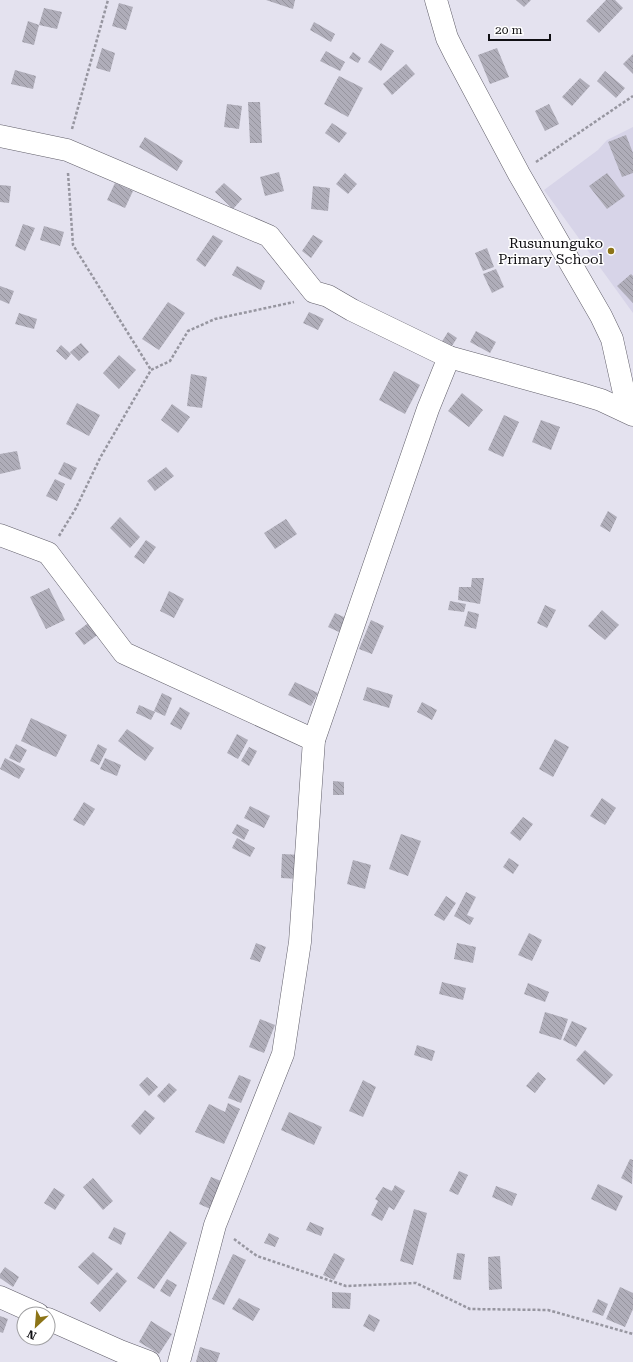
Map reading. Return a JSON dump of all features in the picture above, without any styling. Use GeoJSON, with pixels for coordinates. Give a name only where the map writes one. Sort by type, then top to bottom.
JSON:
{"type":"FeatureCollection","features":[{"type":"Feature","properties":{"kind":"street"},"geometry":{"type":"LineString","coordinates":[[436,0],[447,38],[519,174],[612,338],[630,413]]}},
{"type":"Feature","properties":{"kind":"street"},"geometry":{"type":"LineString","coordinates":[[0,136],[66,150],[269,236],[314,292],[328,296],[352,310],[449,357],[578,393],[630,413]]}},
{"type":"Feature","properties":{"kind":"street"},"geometry":{"type":"LineString","coordinates":[[179,1362],[215,1225],[284,1054],[300,942],[314,740],[428,408],[449,357]]}},
{"type":"Feature","properties":{"kind":"street"},"geometry":{"type":"LineString","coordinates":[[0,535],[48,553],[124,653],[314,740]]}},
{"type":"Feature","properties":{"kind":"street"},"geometry":{"type":"LineString","coordinates":[[0,1297],[20,1306]]}},
{"type":"Feature","properties":{"kind":"street"},"geometry":{"type":"LineString","coordinates":[[56,1323],[149,1362]]}},
{"type":"Feature","properties":{"kind":"path"},"geometry":{"type":"LineString","coordinates":[[108,0],[66,150],[73,245],[152,370]]}},
{"type":"Feature","properties":{"kind":"path"},"geometry":{"type":"LineString","coordinates":[[519,174],[633,96]]}},
{"type":"Feature","properties":{"kind":"path"},"geometry":{"type":"LineString","coordinates":[[48,553],[76,508],[100,458],[152,370],[170,362],[188,331],[215,319],[290,304],[314,292]]}},
{"type":"Feature","properties":{"kind":"path"},"geometry":{"type":"LineString","coordinates":[[215,1225],[257,1256],[346,1286],[416,1283],[470,1309],[548,1310],[633,1334]]}},
{"type":"Feature","properties":{"kind":"shaded area","name":"Rusununguko Primary School"},"geometry":{"type":"Polygon","coordinates":[[[633,127],[633,313],[544,190],[598,150],[607,140],[633,127]]]}},
{"type":"Feature","properties":{"kind":"building"},"geometry":{"type":"Polygon","coordinates":[[[266,0],[295,0],[293,9],[266,0]]]}},
{"type":"Feature","properties":{"kind":"building"},"geometry":{"type":"Polygon","coordinates":[[[516,0],[531,0],[524,7],[516,0]]]}},
{"type":"Feature","properties":{"kind":"building"},"geometry":{"type":"Polygon","coordinates":[[[606,0],[615,0],[623,8],[599,33],[586,21],[606,0]]]}},
{"type":"Feature","properties":{"kind":"building"},"geometry":{"type":"Polygon","coordinates":[[[119,3],[133,7],[126,30],[112,26],[119,3]]]}},
{"type":"Feature","properties":{"kind":"building"},"geometry":{"type":"Polygon","coordinates":[[[44,8],[62,12],[57,29],[39,25],[44,8]]]}},
{"type":"Feature","properties":{"kind":"building"},"geometry":{"type":"Polygon","coordinates":[[[28,21],[39,25],[34,45],[22,42],[28,21]]]}},
{"type":"Feature","properties":{"kind":"building"},"geometry":{"type":"Polygon","coordinates":[[[314,22],[335,34],[331,42],[310,30],[314,22]]]}},
{"type":"Feature","properties":{"kind":"building"},"geometry":{"type":"Polygon","coordinates":[[[381,43],[394,51],[381,71],[368,62],[381,43]]]}},
{"type":"Feature","properties":{"kind":"building"},"geometry":{"type":"Polygon","coordinates":[[[102,48],[115,53],[110,72],[96,68],[102,48]]]}},
{"type":"Feature","properties":{"kind":"building"},"geometry":{"type":"Polygon","coordinates":[[[497,48],[509,77],[490,84],[478,55],[497,48]]]}},
{"type":"Feature","properties":{"kind":"building"},"geometry":{"type":"Polygon","coordinates":[[[326,51],[345,62],[340,71],[320,61],[326,51]]]}},
{"type":"Feature","properties":{"kind":"building"},"geometry":{"type":"Polygon","coordinates":[[[353,52],[361,58],[358,63],[349,58],[353,52]]]}},
{"type":"Feature","properties":{"kind":"building"},"geometry":{"type":"Polygon","coordinates":[[[633,54],[633,74],[623,64],[633,54]]]}},
{"type":"Feature","properties":{"kind":"building"},"geometry":{"type":"Polygon","coordinates":[[[406,64],[415,74],[392,95],[383,84],[406,64]]]}},
{"type":"Feature","properties":{"kind":"building"},"geometry":{"type":"Polygon","coordinates":[[[15,70],[36,76],[33,89],[11,84],[15,70]]]}},
{"type":"Feature","properties":{"kind":"building"},"geometry":{"type":"Polygon","coordinates":[[[605,71],[625,88],[616,98],[597,81],[605,71]]]}},
{"type":"Feature","properties":{"kind":"building"},"geometry":{"type":"Polygon","coordinates":[[[339,76],[363,88],[348,117],[324,104],[339,76]]]}},
{"type":"Feature","properties":{"kind":"building"},"geometry":{"type":"Polygon","coordinates":[[[580,78],[590,86],[572,106],[562,97],[580,78]]]}},
{"type":"Feature","properties":{"kind":"building"},"geometry":{"type":"Polygon","coordinates":[[[248,102],[260,102],[262,143],[250,143],[248,102]]]}},
{"type":"Feature","properties":{"kind":"building"},"geometry":{"type":"Polygon","coordinates":[[[227,104],[242,106],[239,129],[224,127],[227,104]]]}},
{"type":"Feature","properties":{"kind":"building"},"geometry":{"type":"Polygon","coordinates":[[[549,104],[559,124],[545,131],[535,111],[549,104]]]}},
{"type":"Feature","properties":{"kind":"building"},"geometry":{"type":"Polygon","coordinates":[[[332,123],[347,133],[339,143],[325,133],[332,123]]]}},
{"type":"Feature","properties":{"kind":"building"},"geometry":{"type":"Polygon","coordinates":[[[626,135],[633,153],[633,173],[622,177],[608,142],[626,135]]]}},
{"type":"Feature","properties":{"kind":"building"},"geometry":{"type":"Polygon","coordinates":[[[145,137],[183,161],[177,171],[139,147],[145,137]]]}},
{"type":"Feature","properties":{"kind":"building"},"geometry":{"type":"Polygon","coordinates":[[[279,172],[284,191],[265,196],[260,177],[279,172]]]}},
{"type":"Feature","properties":{"kind":"building"},"geometry":{"type":"Polygon","coordinates":[[[345,173],[357,184],[348,194],[336,184],[345,173]]]}},
{"type":"Feature","properties":{"kind":"building"},"geometry":{"type":"Polygon","coordinates":[[[607,173],[625,196],[607,209],[589,186],[607,173]]]}},
{"type":"Feature","properties":{"kind":"building"},"geometry":{"type":"Polygon","coordinates":[[[115,183],[133,191],[125,208],[107,200],[115,183]]]}},
{"type":"Feature","properties":{"kind":"building"},"geometry":{"type":"Polygon","coordinates":[[[224,183],[242,199],[233,209],[215,192],[224,183]]]}},
{"type":"Feature","properties":{"kind":"building"},"geometry":{"type":"Polygon","coordinates":[[[0,185],[11,186],[9,203],[0,202],[0,185]]]}},
{"type":"Feature","properties":{"kind":"building"},"geometry":{"type":"Polygon","coordinates":[[[313,186],[330,188],[328,211],[311,209],[313,186]]]}},
{"type":"Feature","properties":{"kind":"building"},"geometry":{"type":"Polygon","coordinates":[[[23,224],[35,228],[25,251],[15,246],[23,224]]]}},
{"type":"Feature","properties":{"kind":"building"},"geometry":{"type":"Polygon","coordinates":[[[44,226],[64,232],[60,246],[40,240],[44,226]]]}},
{"type":"Feature","properties":{"kind":"building"},"geometry":{"type":"Polygon","coordinates":[[[213,235],[223,241],[205,267],[196,260],[213,235]]]}},
{"type":"Feature","properties":{"kind":"building"},"geometry":{"type":"Polygon","coordinates":[[[313,235],[323,241],[311,258],[302,251],[313,235]]]}},
{"type":"Feature","properties":{"kind":"building"},"geometry":{"type":"Polygon","coordinates":[[[487,248],[494,267],[483,271],[475,253],[487,248]]]}},
{"type":"Feature","properties":{"kind":"building"},"geometry":{"type":"Polygon","coordinates":[[[237,266],[265,281],[261,290],[232,275],[237,266]]]}},
{"type":"Feature","properties":{"kind":"building"},"geometry":{"type":"Polygon","coordinates":[[[496,269],[504,287],[492,293],[483,274],[496,269]]]}},
{"type":"Feature","properties":{"kind":"building"},"geometry":{"type":"Polygon","coordinates":[[[631,274],[633,276],[633,303],[617,286],[631,274]]]}},
{"type":"Feature","properties":{"kind":"building"},"geometry":{"type":"Polygon","coordinates":[[[0,286],[14,291],[9,304],[0,300],[0,286]]]}},
{"type":"Feature","properties":{"kind":"building"},"geometry":{"type":"Polygon","coordinates":[[[168,302],[185,313],[159,350],[142,339],[168,302]]]}},
{"type":"Feature","properties":{"kind":"building"},"geometry":{"type":"Polygon","coordinates":[[[309,312],[324,319],[318,330],[303,323],[309,312]]]}},
{"type":"Feature","properties":{"kind":"building"},"geometry":{"type":"Polygon","coordinates":[[[19,313],[37,319],[34,329],[15,324],[19,313]]]}},
{"type":"Feature","properties":{"kind":"building"},"geometry":{"type":"Polygon","coordinates":[[[476,331],[496,342],[490,353],[470,342],[476,331]]]}},
{"type":"Feature","properties":{"kind":"building"},"geometry":{"type":"Polygon","coordinates":[[[448,332],[457,338],[450,349],[441,343],[448,332]]]}},
{"type":"Feature","properties":{"kind":"building"},"geometry":{"type":"Polygon","coordinates":[[[81,343],[89,352],[79,361],[70,352],[81,343]]]}},
{"type":"Feature","properties":{"kind":"building"},"geometry":{"type":"Polygon","coordinates":[[[61,345],[71,354],[66,360],[56,351],[61,345]]]}},
{"type":"Feature","properties":{"kind":"building"},"geometry":{"type":"Polygon","coordinates":[[[119,355],[136,370],[119,389],[103,373],[119,355]]]}},
{"type":"Feature","properties":{"kind":"building"},"geometry":{"type":"Polygon","coordinates":[[[394,371],[420,385],[405,414],[379,400],[394,371]]]}},
{"type":"Feature","properties":{"kind":"building"},"geometry":{"type":"Polygon","coordinates":[[[191,374],[207,377],[202,408],[187,406],[191,374]]]}},
{"type":"Feature","properties":{"kind":"building"},"geometry":{"type":"Polygon","coordinates":[[[462,393],[483,410],[469,427],[448,411],[462,393]]]}},
{"type":"Feature","properties":{"kind":"building"},"geometry":{"type":"Polygon","coordinates":[[[77,403],[100,415],[89,436],[66,424],[77,403]]]}},
{"type":"Feature","properties":{"kind":"building"},"geometry":{"type":"Polygon","coordinates":[[[172,404],[190,417],[178,433],[161,420],[172,404]]]}},
{"type":"Feature","properties":{"kind":"building"},"geometry":{"type":"Polygon","coordinates":[[[504,415],[519,422],[503,457],[488,450],[504,415]]]}},
{"type":"Feature","properties":{"kind":"building"},"geometry":{"type":"Polygon","coordinates":[[[541,420],[560,427],[551,450],[532,442],[541,420]]]}},
{"type":"Feature","properties":{"kind":"building"},"geometry":{"type":"Polygon","coordinates":[[[17,451],[21,469],[0,474],[0,454],[17,451]]]}},
{"type":"Feature","properties":{"kind":"building"},"geometry":{"type":"Polygon","coordinates":[[[64,462],[77,468],[71,480],[58,474],[64,462]]]}},
{"type":"Feature","properties":{"kind":"building"},"geometry":{"type":"Polygon","coordinates":[[[166,467],[174,476],[155,491],[147,481],[166,467]]]}},
{"type":"Feature","properties":{"kind":"building"},"geometry":{"type":"Polygon","coordinates":[[[55,479],[65,484],[57,501],[46,496],[55,479]]]}},
{"type":"Feature","properties":{"kind":"building"},"geometry":{"type":"Polygon","coordinates":[[[608,511],[617,517],[610,532],[600,526],[608,511]]]}},
{"type":"Feature","properties":{"kind":"building"},"geometry":{"type":"Polygon","coordinates":[[[120,517],[140,537],[130,548],[110,528],[120,517]]]}},
{"type":"Feature","properties":{"kind":"building"},"geometry":{"type":"Polygon","coordinates":[[[286,519],[297,534],[275,549],[264,533],[286,519]]]}},
{"type":"Feature","properties":{"kind":"building"},"geometry":{"type":"Polygon","coordinates":[[[146,540],[156,547],[144,564],[134,557],[146,540]]]}},
{"type":"Feature","properties":{"kind":"building"},"geometry":{"type":"Polygon","coordinates":[[[472,578],[484,578],[480,604],[458,600],[459,587],[471,587],[472,578]]]}},
{"type":"Feature","properties":{"kind":"building"},"geometry":{"type":"Polygon","coordinates":[[[49,588],[65,620],[46,629],[30,597],[49,588]]]}},
{"type":"Feature","properties":{"kind":"building"},"geometry":{"type":"Polygon","coordinates":[[[169,591],[184,599],[174,618],[160,611],[169,591]]]}},
{"type":"Feature","properties":{"kind":"building"},"geometry":{"type":"Polygon","coordinates":[[[450,601],[466,604],[464,612],[448,610],[450,601]]]}},
{"type":"Feature","properties":{"kind":"building"},"geometry":{"type":"Polygon","coordinates":[[[545,605],[556,610],[547,628],[537,623],[545,605]]]}},
{"type":"Feature","properties":{"kind":"building"},"geometry":{"type":"Polygon","coordinates":[[[602,610],[619,625],[605,640],[588,626],[602,610]]]}},
{"type":"Feature","properties":{"kind":"building"},"geometry":{"type":"Polygon","coordinates":[[[468,611],[479,614],[476,629],[464,626],[468,611]]]}},
{"type":"Feature","properties":{"kind":"building"},"geometry":{"type":"Polygon","coordinates":[[[335,613],[346,618],[339,632],[328,627],[335,613]]]}},
{"type":"Feature","properties":{"kind":"building"},"geometry":{"type":"Polygon","coordinates":[[[95,618],[104,630],[84,645],[75,633],[95,618]]]}},
{"type":"Feature","properties":{"kind":"building"},"geometry":{"type":"Polygon","coordinates":[[[371,620],[384,626],[372,654],[359,649],[371,620]]]}},
{"type":"Feature","properties":{"kind":"building"},"geometry":{"type":"Polygon","coordinates":[[[295,682],[318,693],[311,706],[288,695],[295,682]]]}},
{"type":"Feature","properties":{"kind":"building"},"geometry":{"type":"Polygon","coordinates":[[[367,687],[393,695],[389,708],[363,700],[367,687]]]}},
{"type":"Feature","properties":{"kind":"building"},"geometry":{"type":"Polygon","coordinates":[[[162,693],[172,698],[165,716],[154,711],[162,693]]]}},
{"type":"Feature","properties":{"kind":"building"},"geometry":{"type":"Polygon","coordinates":[[[422,702],[437,710],[432,720],[417,712],[422,702]]]}},
{"type":"Feature","properties":{"kind":"building"},"geometry":{"type":"Polygon","coordinates":[[[139,705],[155,712],[151,720],[136,713],[139,705]]]}},
{"type":"Feature","properties":{"kind":"building"},"geometry":{"type":"Polygon","coordinates":[[[180,707],[190,713],[181,730],[170,724],[180,707]]]}},
{"type":"Feature","properties":{"kind":"building"},"geometry":{"type":"Polygon","coordinates":[[[31,718],[67,735],[56,757],[21,741],[31,718]]]}},
{"type":"Feature","properties":{"kind":"building"},"geometry":{"type":"Polygon","coordinates":[[[127,729],[154,748],[145,761],[118,741],[127,729]]]}},
{"type":"Feature","properties":{"kind":"building"},"geometry":{"type":"Polygon","coordinates":[[[237,734],[248,740],[238,759],[227,753],[237,734]]]}},
{"type":"Feature","properties":{"kind":"building"},"geometry":{"type":"Polygon","coordinates":[[[555,739],[569,747],[553,777],[539,769],[555,739]]]}},
{"type":"Feature","properties":{"kind":"building"},"geometry":{"type":"Polygon","coordinates":[[[16,744],[27,750],[20,763],[9,758],[16,744]]]}},
{"type":"Feature","properties":{"kind":"building"},"geometry":{"type":"Polygon","coordinates":[[[98,744],[107,749],[99,765],[90,761],[98,744]]]}},
{"type":"Feature","properties":{"kind":"building"},"geometry":{"type":"Polygon","coordinates":[[[249,747],[257,751],[249,766],[241,761],[249,747]]]}},
{"type":"Feature","properties":{"kind":"building"},"geometry":{"type":"Polygon","coordinates":[[[5,758],[25,769],[19,779],[0,769],[5,758]]]}},
{"type":"Feature","properties":{"kind":"building"},"geometry":{"type":"Polygon","coordinates":[[[105,758],[121,765],[117,776],[100,769],[105,758]]]}},
{"type":"Feature","properties":{"kind":"building"},"geometry":{"type":"Polygon","coordinates":[[[333,781],[344,782],[344,795],[333,795],[333,781]]]}},
{"type":"Feature","properties":{"kind":"building"},"geometry":{"type":"Polygon","coordinates":[[[602,798],[616,808],[605,825],[590,816],[602,798]]]}},
{"type":"Feature","properties":{"kind":"building"},"geometry":{"type":"Polygon","coordinates":[[[84,802],[95,809],[84,826],[73,820],[84,802]]]}},
{"type":"Feature","properties":{"kind":"building"},"geometry":{"type":"Polygon","coordinates":[[[250,806],[270,816],[264,828],[244,818],[250,806]]]}},
{"type":"Feature","properties":{"kind":"building"},"geometry":{"type":"Polygon","coordinates":[[[523,817],[533,824],[520,841],[510,833],[523,817]]]}},
{"type":"Feature","properties":{"kind":"building"},"geometry":{"type":"Polygon","coordinates":[[[237,824],[249,830],[244,840],[232,833],[237,824]]]}},
{"type":"Feature","properties":{"kind":"building"},"geometry":{"type":"Polygon","coordinates":[[[401,834],[421,841],[408,876],[389,869],[401,834]]]}},
{"type":"Feature","properties":{"kind":"building"},"geometry":{"type":"Polygon","coordinates":[[[237,838],[255,848],[250,857],[232,848],[237,838]]]}},
{"type":"Feature","properties":{"kind":"building"},"geometry":{"type":"Polygon","coordinates":[[[282,854],[301,855],[299,879],[281,878],[282,854]]]}},
{"type":"Feature","properties":{"kind":"building"},"geometry":{"type":"Polygon","coordinates":[[[509,858],[519,865],[513,874],[503,867],[509,858]]]}},
{"type":"Feature","properties":{"kind":"building"},"geometry":{"type":"Polygon","coordinates":[[[353,860],[371,865],[365,889],[347,884],[353,860]]]}},
{"type":"Feature","properties":{"kind":"building"},"geometry":{"type":"Polygon","coordinates":[[[466,892],[476,897],[467,915],[474,918],[470,925],[454,916],[466,892]]]}},
{"type":"Feature","properties":{"kind":"building"},"geometry":{"type":"Polygon","coordinates":[[[446,896],[456,903],[444,921],[434,915],[446,896]]]}},
{"type":"Feature","properties":{"kind":"building"},"geometry":{"type":"Polygon","coordinates":[[[529,933],[542,940],[532,961],[518,955],[529,933]]]}},
{"type":"Feature","properties":{"kind":"building"},"geometry":{"type":"Polygon","coordinates":[[[256,943],[266,947],[260,962],[250,959],[256,943]]]}},
{"type":"Feature","properties":{"kind":"building"},"geometry":{"type":"Polygon","coordinates":[[[457,943],[476,947],[473,963],[454,959],[457,943]]]}},
{"type":"Feature","properties":{"kind":"building"},"geometry":{"type":"Polygon","coordinates":[[[442,982],[466,988],[463,1000],[439,994],[442,982]]]}},
{"type":"Feature","properties":{"kind":"building"},"geometry":{"type":"Polygon","coordinates":[[[528,983],[549,992],[545,1002],[524,994],[528,983]]]}},
{"type":"Feature","properties":{"kind":"building"},"geometry":{"type":"Polygon","coordinates":[[[545,1012],[568,1019],[561,1040],[539,1033],[545,1012]]]}},
{"type":"Feature","properties":{"kind":"building"},"geometry":{"type":"Polygon","coordinates":[[[260,1019],[275,1025],[264,1053],[249,1047],[260,1019]]]}},
{"type":"Feature","properties":{"kind":"building"},"geometry":{"type":"Polygon","coordinates":[[[572,1021],[587,1028],[576,1047],[563,1040],[572,1021]]]}},
{"type":"Feature","properties":{"kind":"building"},"geometry":{"type":"Polygon","coordinates":[[[417,1045],[435,1051],[432,1061],[414,1055],[417,1045]]]}},
{"type":"Feature","properties":{"kind":"building"},"geometry":{"type":"Polygon","coordinates":[[[585,1050],[613,1075],[604,1085],[576,1060],[585,1050]]]}},
{"type":"Feature","properties":{"kind":"building"},"geometry":{"type":"Polygon","coordinates":[[[538,1072],[546,1079],[535,1093],[526,1086],[538,1072]]]}},
{"type":"Feature","properties":{"kind":"building"},"geometry":{"type":"Polygon","coordinates":[[[239,1075],[251,1080],[241,1103],[228,1098],[239,1075]]]}},
{"type":"Feature","properties":{"kind":"building"},"geometry":{"type":"Polygon","coordinates":[[[147,1077],[158,1087],[149,1096],[139,1085],[147,1077]]]}},
{"type":"Feature","properties":{"kind":"building"},"geometry":{"type":"Polygon","coordinates":[[[363,1080],[376,1087],[363,1117],[349,1111],[363,1080]]]}},
{"type":"Feature","properties":{"kind":"building"},"geometry":{"type":"Polygon","coordinates":[[[169,1083],[177,1090],[164,1103],[157,1096],[169,1083]]]}},
{"type":"Feature","properties":{"kind":"building"},"geometry":{"type":"Polygon","coordinates":[[[228,1103],[240,1109],[224,1144],[195,1132],[209,1104],[225,1112],[228,1103]]]}},
{"type":"Feature","properties":{"kind":"building"},"geometry":{"type":"Polygon","coordinates":[[[145,1110],[155,1118],[140,1135],[131,1126],[145,1110]]]}},
{"type":"Feature","properties":{"kind":"building"},"geometry":{"type":"Polygon","coordinates":[[[289,1112],[322,1127],[314,1145],[281,1130],[289,1112]]]}},
{"type":"Feature","properties":{"kind":"building"},"geometry":{"type":"Polygon","coordinates":[[[630,1159],[633,1160],[632,1184],[621,1178],[630,1159]]]}},
{"type":"Feature","properties":{"kind":"building"},"geometry":{"type":"Polygon","coordinates":[[[459,1171],[468,1175],[458,1195],[449,1191],[459,1171]]]}},
{"type":"Feature","properties":{"kind":"building"},"geometry":{"type":"Polygon","coordinates":[[[211,1177],[226,1183],[215,1211],[199,1204],[211,1177]]]}},
{"type":"Feature","properties":{"kind":"building"},"geometry":{"type":"Polygon","coordinates":[[[93,1178],[113,1201],[103,1210],[83,1187],[93,1178]]]}},
{"type":"Feature","properties":{"kind":"building"},"geometry":{"type":"Polygon","coordinates":[[[598,1184],[623,1196],[616,1211],[591,1199],[598,1184]]]}},
{"type":"Feature","properties":{"kind":"building"},"geometry":{"type":"Polygon","coordinates":[[[395,1185],[405,1191],[394,1210],[389,1207],[382,1221],[371,1215],[378,1201],[375,1199],[383,1187],[392,1191],[395,1185]]]}},
{"type":"Feature","properties":{"kind":"building"},"geometry":{"type":"Polygon","coordinates":[[[496,1186],[517,1194],[512,1206],[492,1197],[496,1186]]]}},
{"type":"Feature","properties":{"kind":"building"},"geometry":{"type":"Polygon","coordinates":[[[54,1188],[65,1195],[55,1210],[44,1203],[54,1188]]]}},
{"type":"Feature","properties":{"kind":"building"},"geometry":{"type":"Polygon","coordinates":[[[414,1209],[427,1213],[413,1265],[400,1261],[414,1209]]]}},
{"type":"Feature","properties":{"kind":"building"},"geometry":{"type":"Polygon","coordinates":[[[310,1222],[324,1228],[321,1236],[306,1230],[310,1222]]]}},
{"type":"Feature","properties":{"kind":"building"},"geometry":{"type":"Polygon","coordinates":[[[114,1227],[126,1233],[121,1245],[108,1238],[114,1227]]]}},
{"type":"Feature","properties":{"kind":"building"},"geometry":{"type":"Polygon","coordinates":[[[170,1231],[187,1243],[154,1289],[137,1278],[170,1231]]]}},
{"type":"Feature","properties":{"kind":"building"},"geometry":{"type":"Polygon","coordinates":[[[269,1233],[279,1238],[275,1247],[264,1243],[269,1233]]]}},
{"type":"Feature","properties":{"kind":"building"},"geometry":{"type":"Polygon","coordinates":[[[93,1252],[113,1269],[98,1285],[78,1267],[93,1252]]]}},
{"type":"Feature","properties":{"kind":"building"},"geometry":{"type":"Polygon","coordinates":[[[334,1253],[345,1259],[334,1280],[323,1275],[334,1253]]]}},
{"type":"Feature","properties":{"kind":"building"},"geometry":{"type":"Polygon","coordinates":[[[457,1253],[465,1254],[461,1280],[453,1279],[457,1253]]]}},
{"type":"Feature","properties":{"kind":"building"},"geometry":{"type":"Polygon","coordinates":[[[233,1254],[246,1260],[224,1305],[212,1299],[233,1254]]]}},
{"type":"Feature","properties":{"kind":"building"},"geometry":{"type":"Polygon","coordinates":[[[500,1256],[502,1289],[489,1290],[488,1257],[500,1256]]]}},
{"type":"Feature","properties":{"kind":"building"},"geometry":{"type":"Polygon","coordinates":[[[5,1267],[19,1277],[13,1287],[0,1278],[0,1274],[5,1267]]]}},
{"type":"Feature","properties":{"kind":"building"},"geometry":{"type":"Polygon","coordinates":[[[117,1272],[127,1281],[100,1312],[90,1303],[117,1272]]]}},
{"type":"Feature","properties":{"kind":"building"},"geometry":{"type":"Polygon","coordinates":[[[167,1279],[177,1285],[170,1297],[160,1291],[167,1279]]]}},
{"type":"Feature","properties":{"kind":"building"},"geometry":{"type":"Polygon","coordinates":[[[620,1287],[633,1293],[633,1309],[625,1327],[606,1319],[620,1287]]]}},
{"type":"Feature","properties":{"kind":"building"},"geometry":{"type":"Polygon","coordinates":[[[332,1292],[351,1293],[350,1309],[332,1308],[332,1292]]]}},
{"type":"Feature","properties":{"kind":"building"},"geometry":{"type":"Polygon","coordinates":[[[239,1298],[260,1309],[253,1321],[232,1309],[239,1298]]]}},
{"type":"Feature","properties":{"kind":"building"},"geometry":{"type":"Polygon","coordinates":[[[598,1299],[608,1304],[603,1316],[592,1312],[598,1299]]]}},
{"type":"Feature","properties":{"kind":"building"},"geometry":{"type":"Polygon","coordinates":[[[369,1314],[380,1320],[374,1332],[363,1326],[369,1314]]]}},
{"type":"Feature","properties":{"kind":"building"},"geometry":{"type":"Polygon","coordinates":[[[0,1316],[8,1319],[3,1333],[0,1332],[0,1316]]]}},
{"type":"Feature","properties":{"kind":"building"},"geometry":{"type":"Polygon","coordinates":[[[151,1321],[172,1334],[159,1354],[139,1342],[151,1321]]]}},
{"type":"Feature","properties":{"kind":"building"},"geometry":{"type":"Polygon","coordinates":[[[200,1347],[220,1353],[217,1362],[196,1362],[200,1347]]]}},
{"type":"Feature","properties":{"kind":"place","name":"Rusununguko Primary School"},"geometry":{"type":"Point","coordinates":[611,251]}}]}
